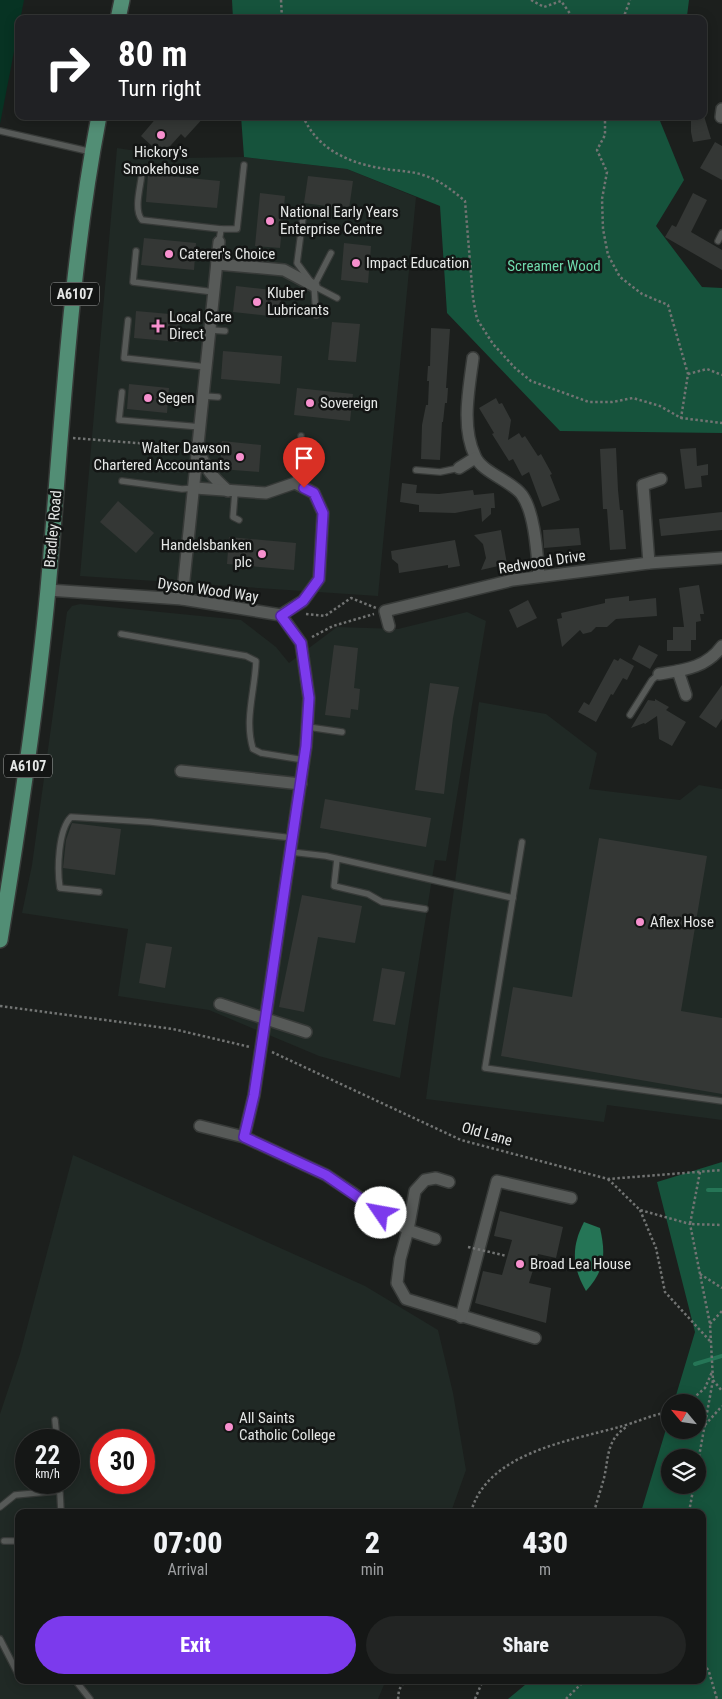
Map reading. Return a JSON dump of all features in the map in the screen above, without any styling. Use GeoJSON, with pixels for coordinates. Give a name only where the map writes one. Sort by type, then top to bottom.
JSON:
{"type":"FeatureCollection","features":[{"type":"Feature","properties":{"kind":"main road"},"geometry":{"type":"LineString","coordinates":[[119,15],[122,0]]}},
{"type":"Feature","properties":{"kind":"main road","name":"Bradley Road"},"geometry":{"type":"LineString","coordinates":[[0,940],[34,728],[74,294],[92,152],[98,120]]}},
{"type":"Feature","properties":{"kind":"street"},"geometry":{"type":"LineString","coordinates":[[182,599],[219,242]]}},
{"type":"Feature","properties":{"kind":"street"},"geometry":{"type":"LineString","coordinates":[[217,264],[284,270],[314,286]]}},
{"type":"Feature","properties":{"kind":"street"},"geometry":{"type":"LineString","coordinates":[[473,358],[468,428],[475,458],[522,494],[535,532],[539,576]]}},
{"type":"Feature","properties":{"kind":"street"},"geometry":{"type":"LineString","coordinates":[[199,448],[204,464],[213,478],[231,491]]}},
{"type":"Feature","properties":{"kind":"street"},"geometry":{"type":"LineString","coordinates":[[459,468],[475,458]]}},
{"type":"Feature","properties":{"kind":"street"},"geometry":{"type":"LineString","coordinates":[[649,563],[643,485],[661,479]]}},
{"type":"Feature","properties":{"kind":"street"},"geometry":{"type":"LineString","coordinates":[[195,488],[266,493],[295,483],[314,493],[323,513],[319,579],[303,601],[284,613],[301,643],[309,698],[308,727],[254,1095],[244,1137]]}},
{"type":"Feature","properties":{"kind":"street","name":"Redwood Drive"},"geometry":{"type":"LineString","coordinates":[[385,611],[514,580],[539,576],[649,563],[722,558]]}},
{"type":"Feature","properties":{"kind":"street","name":"Dyson Wood Way"},"geometry":{"type":"LineString","coordinates":[[48,590],[182,599],[284,613]]}},
{"type":"Feature","properties":{"kind":"street"},"geometry":{"type":"LineString","coordinates":[[385,611],[389,626]]}},
{"type":"Feature","properties":{"kind":"street"},"geometry":{"type":"LineString","coordinates":[[659,674],[696,667],[712,658],[722,646]]}},
{"type":"Feature","properties":{"kind":"street"},"geometry":{"type":"LineString","coordinates":[[678,671],[686,695]]}},
{"type":"Feature","properties":{"kind":"street"},"geometry":{"type":"LineString","coordinates":[[181,770],[301,784]]}},
{"type":"Feature","properties":{"kind":"street"},"geometry":{"type":"LineString","coordinates":[[220,1004],[306,1032]]}},
{"type":"Feature","properties":{"kind":"street"},"geometry":{"type":"LineString","coordinates":[[200,1126],[244,1137],[326,1175],[408,1230],[435,1239]]}},
{"type":"Feature","properties":{"kind":"street"},"geometry":{"type":"LineString","coordinates":[[449,1182],[436,1178],[425,1180],[415,1191],[408,1230],[400,1259],[397,1283],[406,1299],[519,1338],[535,1338]]}},
{"type":"Feature","properties":{"kind":"street"},"geometry":{"type":"LineString","coordinates":[[461,1317],[497,1181],[571,1198]]}},
{"type":"Feature","properties":{"kind":"lane"},"geometry":{"type":"LineString","coordinates":[[0,131],[92,152]]}},
{"type":"Feature","properties":{"kind":"lane"},"geometry":{"type":"LineString","coordinates":[[142,172],[138,216],[142,220],[237,229],[244,165]]}},
{"type":"Feature","properties":{"kind":"lane"},"geometry":{"type":"LineString","coordinates":[[301,208],[303,217],[297,263],[314,286],[337,298]]}},
{"type":"Feature","properties":{"kind":"lane"},"geometry":{"type":"LineString","coordinates":[[219,242],[221,228]]}},
{"type":"Feature","properties":{"kind":"lane"},"geometry":{"type":"LineString","coordinates":[[718,241],[722,234]]}},
{"type":"Feature","properties":{"kind":"lane"},"geometry":{"type":"LineString","coordinates":[[136,251],[133,282],[214,292]]}},
{"type":"Feature","properties":{"kind":"lane"},"geometry":{"type":"LineString","coordinates":[[316,315],[314,286],[331,253]]}},
{"type":"Feature","properties":{"kind":"lane"},"geometry":{"type":"LineString","coordinates":[[128,320],[124,358],[207,367]]}},
{"type":"Feature","properties":{"kind":"lane"},"geometry":{"type":"LineString","coordinates":[[210,330],[225,331]]}},
{"type":"Feature","properties":{"kind":"lane"},"geometry":{"type":"LineString","coordinates":[[122,392],[119,420],[201,426]]}},
{"type":"Feature","properties":{"kind":"lane"},"geometry":{"type":"LineString","coordinates":[[204,396],[218,397]]}},
{"type":"Feature","properties":{"kind":"lane"},"geometry":{"type":"LineString","coordinates":[[295,483],[301,436]]}},
{"type":"Feature","properties":{"kind":"lane"},"geometry":{"type":"LineString","coordinates":[[416,470],[440,472],[459,468]]}},
{"type":"Feature","properties":{"kind":"lane"},"geometry":{"type":"LineString","coordinates":[[122,481],[182,489],[195,488]]}},
{"type":"Feature","properties":{"kind":"lane"},"geometry":{"type":"LineString","coordinates":[[231,491],[233,517],[239,520]]}},
{"type":"Feature","properties":{"kind":"lane"},"geometry":{"type":"LineString","coordinates":[[121,634],[246,656],[256,661],[255,686],[248,715],[252,749],[261,753],[304,760]]}},
{"type":"Feature","properties":{"kind":"lane"},"geometry":{"type":"LineString","coordinates":[[630,715],[652,680],[659,674]]}},
{"type":"Feature","properties":{"kind":"lane"},"geometry":{"type":"LineString","coordinates":[[308,727],[342,732]]}},
{"type":"Feature","properties":{"kind":"lane"},"geometry":{"type":"LineString","coordinates":[[99,892],[60,888],[58,871],[63,836],[65,823],[71,816],[151,822],[292,838]]}},
{"type":"Feature","properties":{"kind":"lane"},"geometry":{"type":"LineString","coordinates":[[522,842],[485,1068],[722,1101]]}},
{"type":"Feature","properties":{"kind":"lane"},"geometry":{"type":"LineString","coordinates":[[291,852],[337,859],[513,898]]}},
{"type":"Feature","properties":{"kind":"lane"},"geometry":{"type":"LineString","coordinates":[[337,859],[334,886],[368,894],[382,902],[425,909]]}},
{"type":"Feature","properties":{"kind":"lane"},"geometry":{"type":"LineString","coordinates":[[55,1420],[55,1429]]}},
{"type":"Feature","properties":{"kind":"lane"},"geometry":{"type":"LineString","coordinates":[[0,1507],[15,1495],[26,1494]]}},
{"type":"Feature","properties":{"kind":"lane"},"geometry":{"type":"LineString","coordinates":[[60,1494],[61,1509]]}},
{"type":"Feature","properties":{"kind":"lane"},"geometry":{"type":"LineString","coordinates":[[4,1542],[15,1541]]}},
{"type":"Feature","properties":{"kind":"lane"},"geometry":{"type":"LineString","coordinates":[[0,1639],[15,1668]]}},
{"type":"Feature","properties":{"kind":"lane"},"geometry":{"type":"LineString","coordinates":[[78,1684],[90,1699]]}},
{"type":"Feature","properties":{"kind":"path"},"geometry":{"type":"LineString","coordinates":[[281,0],[282,15]]}},
{"type":"Feature","properties":{"kind":"path"},"geometry":{"type":"LineString","coordinates":[[530,0],[544,7],[561,1],[571,15]]}},
{"type":"Feature","properties":{"kind":"path"},"geometry":{"type":"LineString","coordinates":[[624,15],[630,0]]}},
{"type":"Feature","properties":{"kind":"path"},"geometry":{"type":"LineString","coordinates":[[305,120],[309,130],[338,156],[384,169],[419,173],[443,183],[465,202],[473,298],[478,319],[502,355],[531,381],[589,402],[612,402],[633,398],[660,406],[681,418],[722,423]]}},
{"type":"Feature","properties":{"kind":"path"},"geometry":{"type":"LineString","coordinates":[[604,120],[605,135],[598,150],[607,172],[602,199],[603,228],[608,255],[620,277],[642,294],[668,304],[688,374],[681,418]]}},
{"type":"Feature","properties":{"kind":"path"},"geometry":{"type":"LineString","coordinates":[[688,374],[707,369],[722,375]]}},
{"type":"Feature","properties":{"kind":"path"},"geometry":{"type":"LineString","coordinates":[[61,437],[199,448]]}},
{"type":"Feature","properties":{"kind":"path"},"geometry":{"type":"LineString","coordinates":[[284,613],[325,616],[351,598],[385,611]]}},
{"type":"Feature","properties":{"kind":"path"},"geometry":{"type":"LineString","coordinates":[[301,643],[333,626],[385,611]]}},
{"type":"Feature","properties":{"kind":"path","name":"Old Lane"},"geometry":{"type":"LineString","coordinates":[[0,1006],[173,1029],[273,1052],[461,1140],[608,1179],[722,1170]]}},
{"type":"Feature","properties":{"kind":"path"},"geometry":{"type":"LineString","coordinates":[[700,1172],[690,1224],[710,1324],[713,1380],[706,1416]]}},
{"type":"Feature","properties":{"kind":"path"},"geometry":{"type":"LineString","coordinates":[[608,1179],[640,1210],[656,1248],[665,1292],[711,1342]]}},
{"type":"Feature","properties":{"kind":"path"},"geometry":{"type":"LineString","coordinates":[[640,1210],[690,1224],[722,1225]]}},
{"type":"Feature","properties":{"kind":"path"},"geometry":{"type":"LineString","coordinates":[[468,1247],[507,1256]]}},
{"type":"Feature","properties":{"kind":"path"},"geometry":{"type":"LineString","coordinates":[[700,1273],[722,1288]]}},
{"type":"Feature","properties":{"kind":"path"},"geometry":{"type":"LineString","coordinates":[[710,1324],[722,1311]]}},
{"type":"Feature","properties":{"kind":"path"},"geometry":{"type":"LineString","coordinates":[[698,1394],[705,1388],[713,1371]]}},
{"type":"Feature","properties":{"kind":"path"},"geometry":{"type":"LineString","coordinates":[[713,1380],[722,1391]]}},
{"type":"Feature","properties":{"kind":"path"},"geometry":{"type":"LineString","coordinates":[[706,1424],[722,1406]]}},
{"type":"Feature","properties":{"kind":"path"},"geometry":{"type":"LineString","coordinates":[[472,1509],[475,1499],[500,1472],[530,1452],[661,1415]]}},
{"type":"Feature","properties":{"kind":"path"},"geometry":{"type":"LineString","coordinates":[[595,1509],[604,1476],[608,1450],[620,1431],[633,1424]]}},
{"type":"Feature","properties":{"kind":"path"},"geometry":{"type":"LineString","coordinates":[[690,1509],[692,1494]]}},
{"type":"Feature","properties":{"kind":"path"},"geometry":{"type":"LineString","coordinates":[[706,1666],[717,1699]]}},
{"type":"Feature","properties":{"kind":"path"},"geometry":{"type":"LineString","coordinates":[[398,1699],[399,1690],[403,1684]]}},
{"type":"Feature","properties":{"kind":"path"},"geometry":{"type":"LineString","coordinates":[[475,1699],[481,1684]]}},
{"type":"Feature","properties":{"kind":"path"},"geometry":{"type":"LineString","coordinates":[[566,1699],[581,1684]]}},
{"type":"Feature","properties":{"kind":"shaded area"},"geometry":{"type":"Polygon","coordinates":[[[0,0],[24,0],[21,15],[15,15],[15,46],[0,124],[0,0]]]}},
{"type":"Feature","properties":{"kind":"shaded area"},"geometry":{"type":"Polygon","coordinates":[[[117,148],[182,158],[244,157],[347,169],[416,197],[378,596],[80,576],[117,148]]]}},
{"type":"Feature","properties":{"kind":"shaded area"},"geometry":{"type":"Polygon","coordinates":[[[80,604],[241,620],[276,647],[289,663],[337,627],[398,629],[467,612],[486,621],[446,861],[435,860],[400,1078],[319,1056],[209,1010],[118,996],[128,929],[22,913],[32,865],[67,612],[72,606],[80,604]]]}},
{"type":"Feature","properties":{"kind":"shaded area"},"geometry":{"type":"Polygon","coordinates":[[[479,702],[546,714],[597,753],[589,789],[680,800],[699,785],[722,789],[722,1120],[607,1105],[604,1122],[426,1099],[479,702]]]}},
{"type":"Feature","properties":{"kind":"shaded area","name":"All Saints Catholic College"},"geometry":{"type":"Polygon","coordinates":[[[73,1155],[365,1286],[438,1330],[453,1393],[466,1470],[452,1509],[15,1509],[15,1684],[384,1684],[378,1699],[0,1699],[0,1414],[20,1354],[73,1155]]]}},
{"type":"Feature","properties":{"kind":"shaded area"},"geometry":{"type":"Polygon","coordinates":[[[584,1222],[600,1228],[603,1246],[600,1269],[586,1291],[578,1274],[575,1257],[577,1240],[584,1222]]]}},
{"type":"Feature","properties":{"kind":"green space"},"geometry":{"type":"Polygon","coordinates":[[[232,0],[689,0],[687,15],[233,15],[232,0]]]}},
{"type":"Feature","properties":{"kind":"green space","name":"Screamer Wood"},"geometry":{"type":"Polygon","coordinates":[[[241,120],[660,120],[684,180],[656,226],[702,287],[722,288],[722,433],[560,431],[447,313],[440,206],[347,169],[244,157],[241,120]]]}},
{"type":"Feature","properties":{"kind":"green space"},"geometry":{"type":"Polygon","coordinates":[[[722,1162],[722,1699],[508,1699],[526,1684],[706,1684],[706,1509],[642,1509],[663,1439],[706,1439],[706,1394],[676,1394],[695,1332],[657,1182],[722,1162]]]}},
{"type":"Feature","properties":{"kind":"building","name":"Hickory's Smokehouse"},"geometry":{"type":"Polygon","coordinates":[[[155,120],[201,120],[185,138],[181,134],[162,155],[141,136],[155,120]]]}},
{"type":"Feature","properties":{"kind":"building"},"geometry":{"type":"Polygon","coordinates":[[[691,120],[705,120],[711,139],[693,142],[691,120]]]}},
{"type":"Feature","properties":{"kind":"building"},"geometry":{"type":"Polygon","coordinates":[[[715,142],[722,146],[722,180],[700,168],[715,142]]]}},
{"type":"Feature","properties":{"kind":"building"},"geometry":{"type":"Polygon","coordinates":[[[148,174],[220,181],[217,208],[146,202],[148,174]]]}},
{"type":"Feature","properties":{"kind":"building"},"geometry":{"type":"Polygon","coordinates":[[[308,176],[353,181],[349,209],[304,203],[308,176]]]}},
{"type":"Feature","properties":{"kind":"building","name":"National Early Years Enterprise Centre"},"geometry":{"type":"Polygon","coordinates":[[[260,193],[285,196],[280,248],[255,246],[260,193]]]}},
{"type":"Feature","properties":{"kind":"building"},"geometry":{"type":"Polygon","coordinates":[[[693,193],[707,200],[691,232],[722,250],[722,270],[665,237],[672,225],[676,227],[693,193]]]}},
{"type":"Feature","properties":{"kind":"building","name":"Caterer's Choice"},"geometry":{"type":"Polygon","coordinates":[[[144,238],[196,243],[194,270],[141,265],[144,238]]]}},
{"type":"Feature","properties":{"kind":"building","name":"Impact Education"},"geometry":{"type":"Polygon","coordinates":[[[344,243],[371,246],[368,283],[341,280],[344,243]]]}},
{"type":"Feature","properties":{"kind":"building","name":"Kluber Lubricants"},"geometry":{"type":"Polygon","coordinates":[[[236,286],[282,291],[279,317],[233,312],[236,286]]]}},
{"type":"Feature","properties":{"kind":"building","name":"Local Care Direct"},"geometry":{"type":"Polygon","coordinates":[[[136,311],[181,315],[179,342],[134,338],[136,311]]]}},
{"type":"Feature","properties":{"kind":"building"},"geometry":{"type":"Polygon","coordinates":[[[332,322],[360,324],[356,362],[328,360],[332,322]]]}},
{"type":"Feature","properties":{"kind":"building"},"geometry":{"type":"Polygon","coordinates":[[[431,328],[450,329],[446,388],[448,388],[447,403],[445,403],[442,422],[440,460],[421,459],[422,425],[426,405],[428,405],[429,381],[427,381],[428,366],[430,366],[431,328]]]}},
{"type":"Feature","properties":{"kind":"building"},"geometry":{"type":"Polygon","coordinates":[[[223,351],[282,356],[280,384],[221,379],[223,351]]]}},
{"type":"Feature","properties":{"kind":"building","name":"Segen"},"geometry":{"type":"Polygon","coordinates":[[[129,384],[169,388],[167,413],[127,409],[129,384]]]}},
{"type":"Feature","properties":{"kind":"building"},"geometry":{"type":"Polygon","coordinates":[[[297,388],[353,394],[350,421],[294,415],[297,388]]]}},
{"type":"Feature","properties":{"kind":"building"},"geometry":{"type":"Polygon","coordinates":[[[496,398],[499,404],[502,403],[511,420],[508,440],[519,433],[522,438],[525,436],[538,456],[541,454],[552,474],[550,475],[560,500],[542,507],[529,472],[522,476],[513,459],[509,461],[492,434],[494,433],[479,408],[496,398]]]}},
{"type":"Feature","properties":{"kind":"building","name":"Walter Dawson Chartered Accountants"},"geometry":{"type":"Polygon","coordinates":[[[222,441],[261,445],[259,472],[220,469],[222,441]]]}},
{"type":"Feature","properties":{"kind":"building"},"geometry":{"type":"Polygon","coordinates":[[[616,448],[618,490],[620,510],[623,510],[626,549],[610,550],[607,509],[603,509],[600,449],[616,448]]]}},
{"type":"Feature","properties":{"kind":"building"},"geometry":{"type":"Polygon","coordinates":[[[696,448],[697,466],[708,464],[708,475],[701,476],[702,487],[685,489],[680,449],[696,448]]]}},
{"type":"Feature","properties":{"kind":"building"},"geometry":{"type":"Polygon","coordinates":[[[402,483],[417,485],[416,493],[439,494],[473,490],[474,495],[494,493],[495,508],[491,508],[491,514],[482,522],[481,508],[455,513],[419,512],[419,505],[400,502],[402,483]]]}},
{"type":"Feature","properties":{"kind":"building"},"geometry":{"type":"Polygon","coordinates":[[[118,501],[154,533],[136,553],[100,522],[118,501]]]}},
{"type":"Feature","properties":{"kind":"building"},"geometry":{"type":"Polygon","coordinates":[[[722,512],[722,530],[661,536],[659,519],[722,512]]]}},
{"type":"Feature","properties":{"kind":"building"},"geometry":{"type":"Polygon","coordinates":[[[579,528],[581,545],[544,548],[543,530],[579,528]]]}},
{"type":"Feature","properties":{"kind":"building"},"geometry":{"type":"Polygon","coordinates":[[[501,530],[507,564],[481,570],[486,558],[483,544],[474,535],[501,530]]]}},
{"type":"Feature","properties":{"kind":"building","name":"Handelsbanken plc"},"geometry":{"type":"Polygon","coordinates":[[[229,537],[296,543],[294,570],[227,564],[229,537]]]}},
{"type":"Feature","properties":{"kind":"building"},"geometry":{"type":"Polygon","coordinates":[[[455,540],[460,566],[448,568],[448,565],[399,573],[398,564],[392,559],[391,551],[455,540]]]}},
{"type":"Feature","properties":{"kind":"building"},"geometry":{"type":"Polygon","coordinates":[[[699,585],[704,614],[700,614],[701,621],[696,622],[696,640],[691,640],[691,651],[667,651],[667,640],[673,640],[673,627],[684,627],[679,588],[699,585]]]}},
{"type":"Feature","properties":{"kind":"building"},"geometry":{"type":"Polygon","coordinates":[[[629,596],[629,601],[656,598],[657,616],[616,619],[607,627],[596,627],[591,632],[583,634],[580,630],[562,647],[557,619],[562,618],[561,613],[605,603],[605,599],[629,596]]]}},
{"type":"Feature","properties":{"kind":"building"},"geometry":{"type":"Polygon","coordinates":[[[528,600],[537,618],[517,628],[509,610],[528,600]]]}},
{"type":"Feature","properties":{"kind":"building"},"geometry":{"type":"Polygon","coordinates":[[[334,645],[358,648],[354,688],[360,689],[358,710],[351,709],[350,718],[325,715],[334,645]]]}},
{"type":"Feature","properties":{"kind":"building"},"geometry":{"type":"Polygon","coordinates":[[[639,645],[658,655],[650,669],[632,659],[639,645]]]}},
{"type":"Feature","properties":{"kind":"building"},"geometry":{"type":"Polygon","coordinates":[[[620,658],[634,666],[627,680],[623,678],[613,695],[611,694],[596,722],[578,712],[584,702],[589,705],[614,659],[618,661],[620,658]]]}},
{"type":"Feature","properties":{"kind":"building"},"geometry":{"type":"Polygon","coordinates":[[[430,683],[459,687],[453,718],[444,794],[415,790],[430,683]]]}},
{"type":"Feature","properties":{"kind":"building"},"geometry":{"type":"Polygon","coordinates":[[[722,685],[722,719],[716,728],[699,717],[722,685]]]}},
{"type":"Feature","properties":{"kind":"building"},"geometry":{"type":"Polygon","coordinates":[[[655,699],[669,707],[666,710],[686,722],[672,746],[659,739],[657,716],[645,724],[631,728],[648,700],[655,701],[655,699]]]}},
{"type":"Feature","properties":{"kind":"building"},"geometry":{"type":"Polygon","coordinates":[[[325,799],[431,818],[426,847],[320,828],[325,799]]]}},
{"type":"Feature","properties":{"kind":"building"},"geometry":{"type":"Polygon","coordinates":[[[72,823],[121,829],[115,875],[63,868],[66,840],[72,823]]]}},
{"type":"Feature","properties":{"kind":"building","name":"Aflex Hose"},"geometry":{"type":"Polygon","coordinates":[[[599,838],[707,856],[681,1011],[722,1018],[722,1094],[501,1056],[513,987],[572,997],[599,838]]]}},
{"type":"Feature","properties":{"kind":"building"},"geometry":{"type":"Polygon","coordinates":[[[302,895],[362,906],[355,943],[318,937],[304,1012],[279,1007],[302,895]]]}},
{"type":"Feature","properties":{"kind":"building"},"geometry":{"type":"Polygon","coordinates":[[[146,943],[172,947],[165,988],[139,983],[146,943]]]}},
{"type":"Feature","properties":{"kind":"building"},"geometry":{"type":"Polygon","coordinates":[[[382,968],[405,972],[395,1025],[373,1021],[382,968]]]}},
{"type":"Feature","properties":{"kind":"building","name":"Broad Lea House"},"geometry":{"type":"Polygon","coordinates":[[[500,1211],[563,1227],[556,1258],[538,1254],[529,1283],[551,1288],[546,1323],[475,1303],[483,1271],[502,1275],[512,1240],[494,1236],[500,1211]]]}},
{"type":"Feature","properties":{"kind":"waterway"},"geometry":{"type":"LineString","coordinates":[[708,1190],[722,1190]]}},
{"type":"Feature","properties":{"kind":"waterway"},"geometry":{"type":"LineString","coordinates":[[695,1364],[722,1356]]}},
{"type":"Feature","properties":{"kind":"place","name":"Hickory's Smokehouse"},"geometry":{"type":"Point","coordinates":[161,135]}},
{"type":"Feature","properties":{"kind":"place","name":"National Early Years Enterprise Centre"},"geometry":{"type":"Point","coordinates":[270,221]}},
{"type":"Feature","properties":{"kind":"place","name":"Caterer's Choice"},"geometry":{"type":"Point","coordinates":[169,254]}},
{"type":"Feature","properties":{"kind":"place","name":"Impact Education"},"geometry":{"type":"Point","coordinates":[356,263]}},
{"type":"Feature","properties":{"kind":"place","name":"Kluber Lubricants"},"geometry":{"type":"Point","coordinates":[257,302]}},
{"type":"Feature","properties":{"kind":"place","name":"Local Care Direct"},"geometry":{"type":"Point","coordinates":[158,326]}},
{"type":"Feature","properties":{"kind":"place","name":"Segen"},"geometry":{"type":"Point","coordinates":[148,398]}},
{"type":"Feature","properties":{"kind":"place","name":"Sovereign"},"geometry":{"type":"Point","coordinates":[310,403]}},
{"type":"Feature","properties":{"kind":"place","name":"Walter Dawson Chartered Accountants"},"geometry":{"type":"Point","coordinates":[240,457]}},
{"type":"Feature","properties":{"kind":"place","name":"Handelsbanken plc"},"geometry":{"type":"Point","coordinates":[262,554]}},
{"type":"Feature","properties":{"kind":"place","name":"Aflex Hose"},"geometry":{"type":"Point","coordinates":[640,922]}},
{"type":"Feature","properties":{"kind":"place","name":"Broad Lea House"},"geometry":{"type":"Point","coordinates":[520,1264]}},
{"type":"Feature","properties":{"kind":"place","name":"All Saints Catholic College"},"geometry":{"type":"Point","coordinates":[229,1427]}},
{"type":"Feature","properties":{"kind":"route"},"geometry":{"type":"LineString","coordinates":[[304,488],[314,493],[323,513],[319,579],[303,601],[281,616],[301,643],[309,698],[306,746],[254,1095],[244,1137],[326,1175],[381,1213]]}}]}
